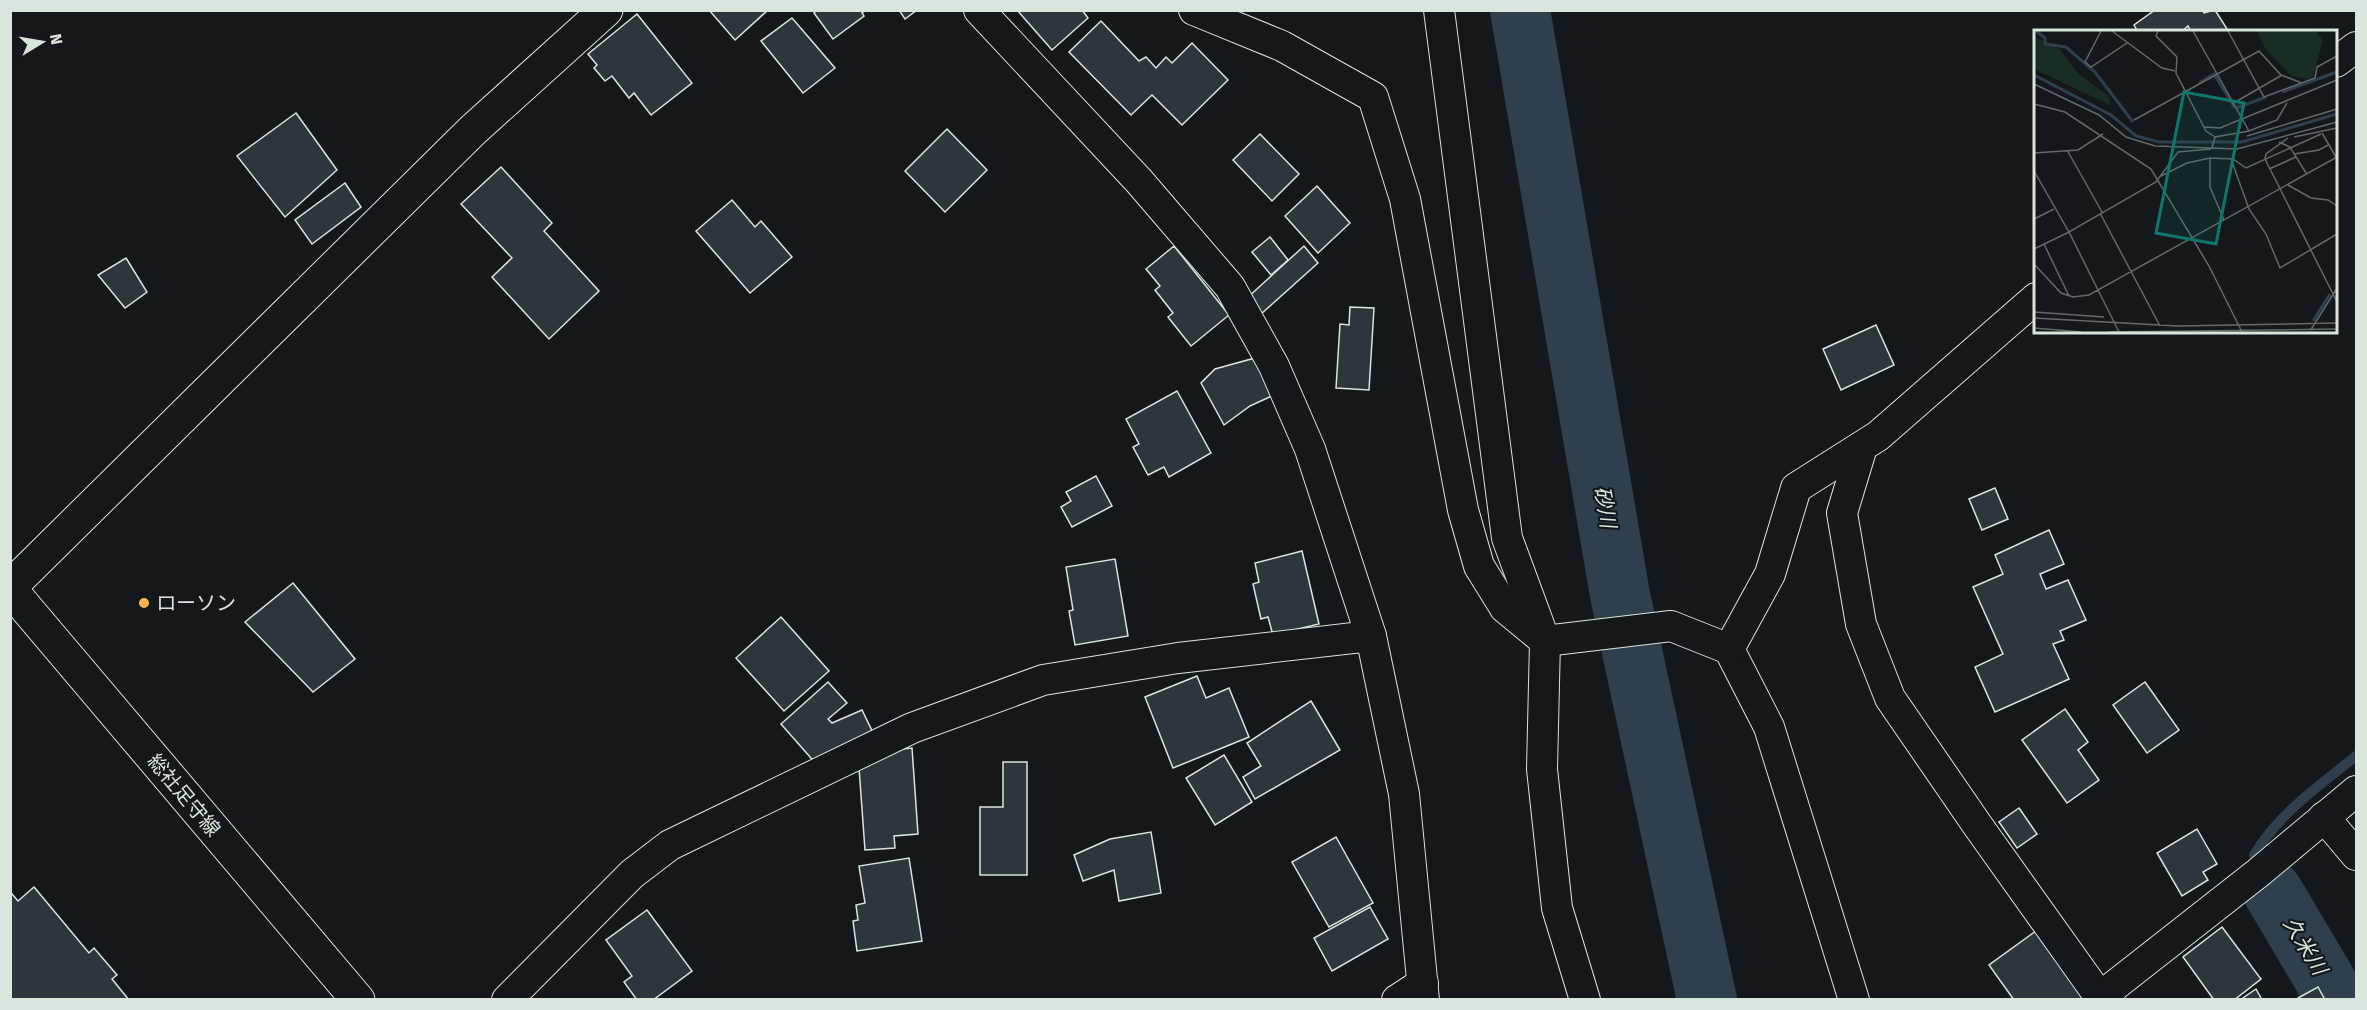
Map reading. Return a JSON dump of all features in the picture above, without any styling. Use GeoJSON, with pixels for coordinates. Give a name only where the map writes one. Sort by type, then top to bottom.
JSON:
{"type":"FeatureCollection","features":[{"type":"Feature","properties":{"kind":"street"},"geometry":{"type":"LineString","coordinates":[[10,588],[472,130],[606,10]]}},
{"type":"Feature","properties":{"kind":"street"},"geometry":{"type":"LineString","coordinates":[[979,10],[1139,181],[1230,287],[1274,366],[1310,449],[1371,636],[1404,794],[1424,991],[1397,999]]}},
{"type":"Feature","properties":{"kind":"street"},"geometry":{"type":"LineString","coordinates":[[1194,10],[1282,46],[1373,97],[1405,199],[1463,510],[1479,566],[1505,608],[1558,640],[1671,626],[1729,649],[1769,727],[1854,999]]}},
{"type":"Feature","properties":{"kind":"street"},"geometry":{"type":"LineString","coordinates":[[1439,10],[1507,538],[1558,640],[1542,769],[1557,908],[1585,999]]}},
{"type":"Feature","properties":{"kind":"street"},"geometry":{"type":"LineString","coordinates":[[2337,61],[2356,47]]}},
{"type":"Feature","properties":{"kind":"street"},"geometry":{"type":"LineString","coordinates":[[1729,649],[1770,574],[1796,488],[1878,436],[2034,300]]}},
{"type":"Feature","properties":{"kind":"street"},"geometry":{"type":"LineString","coordinates":[[1862,447],[1842,513],[1861,624],[1890,698],[1978,826],[2103,999],[2114,986],[2263,869],[2356,791]]}},
{"type":"Feature","properties":{"kind":"street","name":"総社足守線"},"geometry":{"type":"LineString","coordinates":[[10,588],[358,999]]}},
{"type":"Feature","properties":{"kind":"street"},"geometry":{"type":"LineString","coordinates":[[507,999],[633,874],[670,845],[912,728],[1043,680],[1178,658],[1371,636]]}},
{"type":"Feature","properties":{"kind":"street"},"geometry":{"type":"LineString","coordinates":[[2324,817],[2356,855]]}},
{"type":"Feature","properties":{"kind":"building"},"geometry":{"type":"Polygon","coordinates":[[[709,10],[768,10],[735,40],[709,10]]]}},
{"type":"Feature","properties":{"kind":"building"},"geometry":{"type":"Polygon","coordinates":[[[817,10],[866,10],[862,13],[864,16],[833,39],[814,13],[817,10]]]}},
{"type":"Feature","properties":{"kind":"building"},"geometry":{"type":"Polygon","coordinates":[[[899,10],[917,10],[905,19],[899,10]]]}},
{"type":"Feature","properties":{"kind":"building"},"geometry":{"type":"Polygon","coordinates":[[[1017,10],[1082,10],[1088,18],[1052,50],[1017,10]]]}},
{"type":"Feature","properties":{"kind":"building"},"geometry":{"type":"Polygon","coordinates":[[[2155,10],[2202,10],[2204,13],[2215,10],[2228,30],[2190,30],[2188,26],[2183,30],[2137,30],[2134,25],[2155,10]]]}},
{"type":"Feature","properties":{"kind":"building"},"geometry":{"type":"Polygon","coordinates":[[[637,14],[692,83],[651,115],[634,93],[629,98],[612,76],[605,81],[594,68],[597,65],[588,54],[637,14]]]}},
{"type":"Feature","properties":{"kind":"building"},"geometry":{"type":"Polygon","coordinates":[[[792,18],[835,68],[803,93],[761,41],[792,18]]]}},
{"type":"Feature","properties":{"kind":"building"},"geometry":{"type":"Polygon","coordinates":[[[1101,21],[1139,61],[1146,57],[1156,68],[1166,57],[1172,63],[1192,43],[1228,80],[1182,125],[1152,95],[1131,115],[1069,52],[1101,21]]]}},
{"type":"Feature","properties":{"kind":"building"},"geometry":{"type":"Polygon","coordinates":[[[296,113],[337,170],[285,217],[237,156],[296,113]]]}},
{"type":"Feature","properties":{"kind":"building"},"geometry":{"type":"Polygon","coordinates":[[[947,129],[987,170],[945,212],[905,171],[947,129]]]}},
{"type":"Feature","properties":{"kind":"building"},"geometry":{"type":"Polygon","coordinates":[[[1260,134],[1299,174],[1272,201],[1233,160],[1260,134]]]}},
{"type":"Feature","properties":{"kind":"building"},"geometry":{"type":"Polygon","coordinates":[[[501,167],[552,223],[544,231],[599,291],[549,339],[492,277],[512,258],[461,204],[501,167]]]}},
{"type":"Feature","properties":{"kind":"building"},"geometry":{"type":"Polygon","coordinates":[[[345,183],[361,207],[312,244],[295,220],[345,183]]]}},
{"type":"Feature","properties":{"kind":"building"},"geometry":{"type":"Polygon","coordinates":[[[1317,186],[1350,223],[1318,253],[1285,216],[1317,186]]]}},
{"type":"Feature","properties":{"kind":"building"},"geometry":{"type":"Polygon","coordinates":[[[732,200],[755,227],[761,221],[792,257],[750,293],[696,231],[732,200]]]}},
{"type":"Feature","properties":{"kind":"building"},"geometry":{"type":"Polygon","coordinates":[[[1270,237],[1288,260],[1271,275],[1252,252],[1270,237]]]}},
{"type":"Feature","properties":{"kind":"building"},"geometry":{"type":"Polygon","coordinates":[[[1174,246],[1229,315],[1191,346],[1168,317],[1173,313],[1155,290],[1160,286],[1146,269],[1174,246]]]}},
{"type":"Feature","properties":{"kind":"building"},"geometry":{"type":"Polygon","coordinates":[[[1304,246],[1318,263],[1261,314],[1247,298],[1304,246]]]}},
{"type":"Feature","properties":{"kind":"building"},"geometry":{"type":"Polygon","coordinates":[[[126,258],[147,292],[125,308],[98,275],[126,258]]]}},
{"type":"Feature","properties":{"kind":"building"},"geometry":{"type":"Polygon","coordinates":[[[1350,307],[1374,308],[1369,390],[1336,388],[1340,324],[1349,325],[1350,307]]]}},
{"type":"Feature","properties":{"kind":"building"},"geometry":{"type":"Polygon","coordinates":[[[1876,325],[1894,365],[1841,390],[1823,349],[1876,325]]]}},
{"type":"Feature","properties":{"kind":"building"},"geometry":{"type":"Polygon","coordinates":[[[1255,358],[1274,395],[1250,406],[1224,425],[1201,383],[1215,369],[1255,358]]]}},
{"type":"Feature","properties":{"kind":"building"},"geometry":{"type":"Polygon","coordinates":[[[1177,391],[1211,453],[1169,477],[1164,467],[1148,475],[1133,447],[1139,444],[1126,419],[1177,391]]]}},
{"type":"Feature","properties":{"kind":"building"},"geometry":{"type":"Polygon","coordinates":[[[1096,476],[1112,506],[1072,527],[1061,507],[1071,501],[1066,492],[1096,476]]]}},
{"type":"Feature","properties":{"kind":"building"},"geometry":{"type":"Polygon","coordinates":[[[1995,488],[2008,519],[1982,530],[1969,499],[1995,488]]]}},
{"type":"Feature","properties":{"kind":"building"},"geometry":{"type":"Polygon","coordinates":[[[2049,530],[2064,564],[2040,574],[2046,589],[2068,580],[2086,620],[2060,631],[2064,640],[2053,644],[2069,679],[1995,712],[1975,667],[2003,654],[1973,587],[2003,574],[1995,555],[2049,530]]]}},
{"type":"Feature","properties":{"kind":"building"},"geometry":{"type":"Polygon","coordinates":[[[1302,551],[1319,624],[1273,635],[1268,617],[1261,619],[1253,584],[1259,582],[1255,563],[1302,551]]]}},
{"type":"Feature","properties":{"kind":"building"},"geometry":{"type":"Polygon","coordinates":[[[1115,559],[1128,636],[1075,645],[1069,611],[1073,610],[1066,567],[1115,559]]]}},
{"type":"Feature","properties":{"kind":"building"},"geometry":{"type":"Polygon","coordinates":[[[293,583],[355,659],[313,692],[245,622],[293,583]]]}},
{"type":"Feature","properties":{"kind":"building"},"geometry":{"type":"Polygon","coordinates":[[[781,617],[829,671],[784,711],[736,658],[781,617]]]}},
{"type":"Feature","properties":{"kind":"building"},"geometry":{"type":"Polygon","coordinates":[[[1197,676],[1206,698],[1229,688],[1249,737],[1173,768],[1145,697],[1197,676]]]}},
{"type":"Feature","properties":{"kind":"building"},"geometry":{"type":"Polygon","coordinates":[[[828,682],[847,703],[828,719],[832,723],[862,710],[876,739],[818,766],[781,724],[828,682]]]}},
{"type":"Feature","properties":{"kind":"building"},"geometry":{"type":"Polygon","coordinates":[[[2145,682],[2179,730],[2147,753],[2113,705],[2145,682]]]}},
{"type":"Feature","properties":{"kind":"building"},"geometry":{"type":"Polygon","coordinates":[[[1311,701],[1340,750],[1255,799],[1243,777],[1261,766],[1247,743],[1311,701]]]}},
{"type":"Feature","properties":{"kind":"building"},"geometry":{"type":"Polygon","coordinates":[[[2065,709],[2088,742],[2078,750],[2099,780],[2067,803],[2022,740],[2065,709]]]}},
{"type":"Feature","properties":{"kind":"building"},"geometry":{"type":"Polygon","coordinates":[[[912,748],[918,834],[894,836],[895,848],[865,850],[858,754],[912,748]]]}},
{"type":"Feature","properties":{"kind":"building"},"geometry":{"type":"Polygon","coordinates":[[[1224,755],[1252,802],[1215,825],[1186,778],[1224,755]]]}},
{"type":"Feature","properties":{"kind":"building"},"geometry":{"type":"Polygon","coordinates":[[[1003,762],[1027,762],[1027,875],[980,875],[980,807],[1003,807],[1003,762]]]}},
{"type":"Feature","properties":{"kind":"building"},"geometry":{"type":"Polygon","coordinates":[[[2019,808],[2037,834],[2017,848],[1999,822],[2019,808]]]}},
{"type":"Feature","properties":{"kind":"building"},"geometry":{"type":"Polygon","coordinates":[[[2197,829],[2217,864],[2203,872],[2208,880],[2182,896],[2157,853],[2197,829]]]}},
{"type":"Feature","properties":{"kind":"building"},"geometry":{"type":"Polygon","coordinates":[[[1151,832],[1161,893],[1119,901],[1114,870],[1083,881],[1074,855],[1110,839],[1151,832]]]}},
{"type":"Feature","properties":{"kind":"building"},"geometry":{"type":"Polygon","coordinates":[[[1336,837],[1373,903],[1329,927],[1292,862],[1336,837]]]}},
{"type":"Feature","properties":{"kind":"building"},"geometry":{"type":"Polygon","coordinates":[[[909,858],[922,941],[857,951],[853,921],[858,920],[856,905],[865,903],[859,866],[909,858]]]}},
{"type":"Feature","properties":{"kind":"building"},"geometry":{"type":"Polygon","coordinates":[[[34,887],[89,953],[94,948],[117,975],[112,979],[129,1000],[10,1000],[10,895],[12,894],[18,901],[34,887]]]}},
{"type":"Feature","properties":{"kind":"building"},"geometry":{"type":"Polygon","coordinates":[[[1370,907],[1388,939],[1332,971],[1314,938],[1370,907]]]}},
{"type":"Feature","properties":{"kind":"building"},"geometry":{"type":"Polygon","coordinates":[[[647,910],[692,971],[653,1000],[637,1000],[624,982],[632,976],[606,940],[647,910]]]}},
{"type":"Feature","properties":{"kind":"building"},"geometry":{"type":"Polygon","coordinates":[[[2222,927],[2261,979],[2234,1000],[2214,1000],[2183,957],[2222,927]]]}},
{"type":"Feature","properties":{"kind":"building"},"geometry":{"type":"Polygon","coordinates":[[[2036,931],[2084,1000],[2014,1000],[1989,965],[2036,931]]]}},
{"type":"Feature","properties":{"kind":"building"},"geometry":{"type":"Polygon","coordinates":[[[2318,987],[2325,1000],[2298,1000],[2298,998],[2318,987]]]}},
{"type":"Feature","properties":{"kind":"building"},"geometry":{"type":"Polygon","coordinates":[[[2256,989],[2262,1000],[2240,1000],[2256,989]]]}},
{"type":"Feature","properties":{"kind":"waterway","name":"砂川"},"geometry":{"type":"LineString","coordinates":[[1520,10],[1620,595],[1707,1000]]}},
{"type":"Feature","properties":{"kind":"waterway"},"geometry":{"type":"LineString","coordinates":[[2273,892],[2254,855],[2275,826],[2288,813],[2356,756]]}},
{"type":"Feature","properties":{"kind":"waterway","name":"久米川"},"geometry":{"type":"LineString","coordinates":[[2273,892],[2337,1000]]}},
{"type":"Feature","properties":{"kind":"place","name":"ローソン"},"geometry":{"type":"Point","coordinates":[144,603]}}]}
